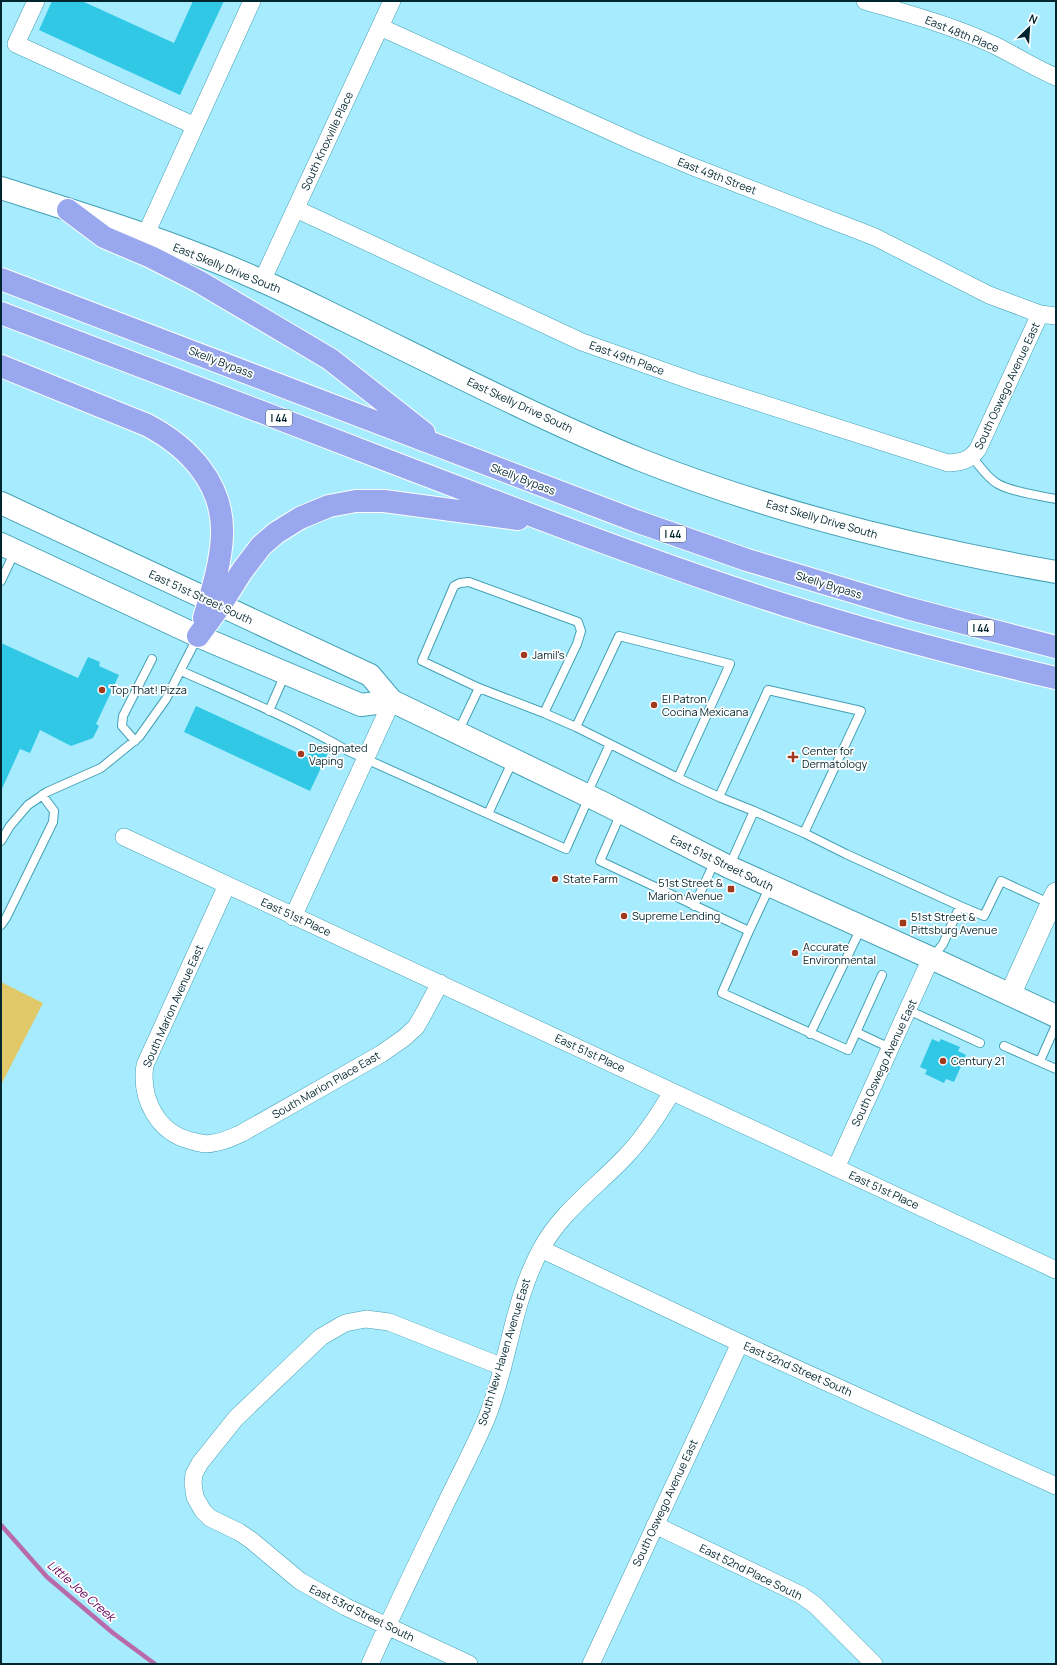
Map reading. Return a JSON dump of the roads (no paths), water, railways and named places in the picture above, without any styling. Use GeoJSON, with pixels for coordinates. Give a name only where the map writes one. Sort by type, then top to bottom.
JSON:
{"type":"FeatureCollection","features":[{"type":"Feature","properties":{"kind":"highway"},"geometry":{"type":"LineString","coordinates":[[68,210],[104,237],[151,257],[198,281],[330,359],[442,447]]}},
{"type":"Feature","properties":{"kind":"highway","name":"Skelly Bypass"},"geometry":{"type":"LineString","coordinates":[[1,279],[636,521],[747,560],[907,608],[1056,646]]}},
{"type":"Feature","properties":{"kind":"highway","name":"I 44"},"geometry":{"type":"LineString","coordinates":[[1,313],[556,525],[692,574],[786,605],[892,636],[1056,678]]}},
{"type":"Feature","properties":{"kind":"highway"},"geometry":{"type":"LineString","coordinates":[[1,366],[147,425],[166,435],[185,450],[200,466],[213,486],[220,511],[222,534],[214,603]]}},
{"type":"Feature","properties":{"kind":"highway"},"geometry":{"type":"LineString","coordinates":[[198,636],[214,603],[242,571],[261,546],[276,532],[300,518],[329,506],[356,501],[384,501],[556,525]]}},
{"type":"Feature","properties":{"kind":"main road","name":"East Skelly Drive South"},"geometry":{"type":"LineString","coordinates":[[1,188],[199,255],[262,280],[579,434],[664,468],[763,503],[870,533],[936,549],[1056,572]]}},
{"type":"Feature","properties":{"kind":"main road","name":"East 51st Street South"},"geometry":{"type":"LineString","coordinates":[[1,503],[370,675],[392,701],[622,812],[722,864],[862,928],[932,958],[1056,1016]]}},
{"type":"Feature","properties":{"kind":"main road"},"geometry":{"type":"LineString","coordinates":[[8,547],[198,636],[361,706],[392,701]]}},
{"type":"Feature","properties":{"kind":"street"},"geometry":{"type":"LineString","coordinates":[[36,1],[16,44],[195,126]]}},
{"type":"Feature","properties":{"kind":"street"},"geometry":{"type":"LineString","coordinates":[[145,236],[252,1]]}},
{"type":"Feature","properties":{"kind":"street","name":"South Knoxville Place"},"geometry":{"type":"LineString","coordinates":[[262,280],[392,1]]}},
{"type":"Feature","properties":{"kind":"street","name":"East 48th Place"},"geometry":{"type":"LineString","coordinates":[[864,1],[956,30],[995,46],[1056,77]]}},
{"type":"Feature","properties":{"kind":"street","name":"East 49th Street"},"geometry":{"type":"LineString","coordinates":[[380,27],[636,144],[875,237],[990,295],[1048,315]]}},
{"type":"Feature","properties":{"kind":"street","name":"East 49th Place"},"geometry":{"type":"LineString","coordinates":[[296,209],[582,342],[629,360],[948,463],[960,462],[972,457]]}},
{"type":"Feature","properties":{"kind":"street","name":"South Oswego Avenue East"},"geometry":{"type":"LineString","coordinates":[[972,457],[1048,315]]}},
{"type":"Feature","properties":{"kind":"street"},"geometry":{"type":"LineString","coordinates":[[293,916],[392,701]]}},
{"type":"Feature","properties":{"kind":"street","name":"East 51st Place"},"geometry":{"type":"LineString","coordinates":[[124,837],[1056,1270]]}},
{"type":"Feature","properties":{"kind":"street","name":"South Marion Avenue East"},"geometry":{"type":"LineString","coordinates":[[183,1139],[164,1126],[151,1110],[144,1089],[143,1077],[145,1065],[227,886]]}},
{"type":"Feature","properties":{"kind":"street"},"geometry":{"type":"LineString","coordinates":[[1010,995],[1053,905]]}},
{"type":"Feature","properties":{"kind":"street","name":"South Oswego Avenue East"},"geometry":{"type":"LineString","coordinates":[[836,1168],[932,958]]}},
{"type":"Feature","properties":{"kind":"street","name":"South Marion Place East"},"geometry":{"type":"LineString","coordinates":[[183,1139],[212,1144],[226,1140],[242,1133],[382,1054],[416,1027],[440,983]]}},
{"type":"Feature","properties":{"kind":"street","name":"South New Haven Avenue East"},"geometry":{"type":"LineString","coordinates":[[370,1664],[485,1422],[503,1367],[524,1283],[541,1248],[577,1203],[627,1156],[650,1126],[672,1092]]}},
{"type":"Feature","properties":{"kind":"street","name":"East 52nd Street South"},"geometry":{"type":"LineString","coordinates":[[541,1248],[740,1342],[1056,1486]]}},
{"type":"Feature","properties":{"kind":"street","name":"East 53rd Street South"},"geometry":{"type":"LineString","coordinates":[[469,1664],[317,1592],[300,1581],[239,1532],[210,1518],[198,1504],[193,1489],[194,1474],[200,1463],[236,1418],[321,1337],[345,1323],[366,1319],[389,1322],[503,1367]]}},
{"type":"Feature","properties":{"kind":"street","name":"South Oswego Avenue East"},"geometry":{"type":"LineString","coordinates":[[591,1664],[740,1342]]}},
{"type":"Feature","properties":{"kind":"street","name":"East 52nd Place South"},"geometry":{"type":"LineString","coordinates":[[655,1525],[801,1595],[815,1605],[874,1664]]}},
{"type":"Feature","properties":{"kind":"lane"},"geometry":{"type":"LineString","coordinates":[[972,457],[985,473],[998,484],[1022,492],[1056,499]]}},
{"type":"Feature","properties":{"kind":"lane"},"geometry":{"type":"LineString","coordinates":[[1,581],[8,547]]}},
{"type":"Feature","properties":{"kind":"lane"},"geometry":{"type":"LineString","coordinates":[[544,713],[577,644],[581,631],[578,622],[469,582],[460,583],[454,586],[422,661],[479,688],[544,713],[719,797],[804,833],[846,854],[984,916],[1001,881],[1053,905]]}},
{"type":"Feature","properties":{"kind":"lane"},"geometry":{"type":"LineString","coordinates":[[1,841],[10,826],[28,805],[42,795],[101,768],[139,737],[166,699],[198,636]]}},
{"type":"Feature","properties":{"kind":"lane"},"geometry":{"type":"LineString","coordinates":[[576,728],[619,636],[730,664],[678,778]]}},
{"type":"Feature","properties":{"kind":"lane"},"geometry":{"type":"LineString","coordinates":[[135,740],[122,726],[123,716],[152,659]]}},
{"type":"Feature","properties":{"kind":"lane"},"geometry":{"type":"LineString","coordinates":[[180,671],[269,711],[331,741],[348,752],[566,849],[610,744]]}},
{"type":"Feature","properties":{"kind":"lane"},"geometry":{"type":"LineString","coordinates":[[269,711],[285,674]]}},
{"type":"Feature","properties":{"kind":"lane"},"geometry":{"type":"LineString","coordinates":[[458,733],[479,688]]}},
{"type":"Feature","properties":{"kind":"lane"},"geometry":{"type":"LineString","coordinates":[[719,797],[768,690],[861,711],[804,833]]}},
{"type":"Feature","properties":{"kind":"lane"},"geometry":{"type":"LineString","coordinates":[[488,814],[513,760]]}},
{"type":"Feature","properties":{"kind":"lane"},"geometry":{"type":"LineString","coordinates":[[1,925],[6,918],[53,822],[54,812],[42,795]]}},
{"type":"Feature","properties":{"kind":"lane"},"geometry":{"type":"LineString","coordinates":[[694,906],[722,864],[754,811]]}},
{"type":"Feature","properties":{"kind":"lane"},"geometry":{"type":"LineString","coordinates":[[622,812],[600,861],[749,931]]}},
{"type":"Feature","properties":{"kind":"lane"},"geometry":{"type":"LineString","coordinates":[[770,886],[722,993],[848,1050],[882,975]]}},
{"type":"Feature","properties":{"kind":"lane"},"geometry":{"type":"LineString","coordinates":[[932,958],[943,944],[960,906]]}},
{"type":"Feature","properties":{"kind":"lane"},"geometry":{"type":"LineString","coordinates":[[810,1034],[862,928]]}},
{"type":"Feature","properties":{"kind":"lane"},"geometry":{"type":"LineString","coordinates":[[908,1010],[980,1043]]}},
{"type":"Feature","properties":{"kind":"lane"},"geometry":{"type":"LineString","coordinates":[[1040,1061],[1056,1025]]}},
{"type":"Feature","properties":{"kind":"lane"},"geometry":{"type":"LineString","coordinates":[[856,1032],[890,1048]]}},
{"type":"Feature","properties":{"kind":"lane"},"geometry":{"type":"LineString","coordinates":[[1004,1046],[1056,1069]]}},
{"type":"Feature","properties":{"kind":"waterway","name":"Little Joe Creek"},"geometry":{"type":"LineString","coordinates":[[1,1525],[47,1577],[113,1633],[155,1664]]}},
{"type":"Feature","properties":{"kind":"place","name":"Jamil's"},"geometry":{"type":"Point","coordinates":[524,655]}},
{"type":"Feature","properties":{"kind":"place","name":"Top That! Pizza"},"geometry":{"type":"Point","coordinates":[102,690]}},
{"type":"Feature","properties":{"kind":"place","name":"El Patron Cocina Mexicana"},"geometry":{"type":"Point","coordinates":[654,705]}},
{"type":"Feature","properties":{"kind":"place","name":"Designated Vaping"},"geometry":{"type":"Point","coordinates":[301,754]}},
{"type":"Feature","properties":{"kind":"place","name":"Center for Dermatology"},"geometry":{"type":"Point","coordinates":[793,757]}},
{"type":"Feature","properties":{"kind":"place","name":"State Farm"},"geometry":{"type":"Point","coordinates":[555,879]}},
{"type":"Feature","properties":{"kind":"place","name":"51st Street & Marion Avenue"},"geometry":{"type":"Point","coordinates":[731,889]}},
{"type":"Feature","properties":{"kind":"place","name":"Supreme Lending"},"geometry":{"type":"Point","coordinates":[624,916]}},
{"type":"Feature","properties":{"kind":"place","name":"51st Street & Pittsburg Avenue"},"geometry":{"type":"Point","coordinates":[903,923]}},
{"type":"Feature","properties":{"kind":"place","name":"Accurate Environmental"},"geometry":{"type":"Point","coordinates":[795,953]}},
{"type":"Feature","properties":{"kind":"place","name":"Century 21"},"geometry":{"type":"Point","coordinates":[943,1061]}}]}
